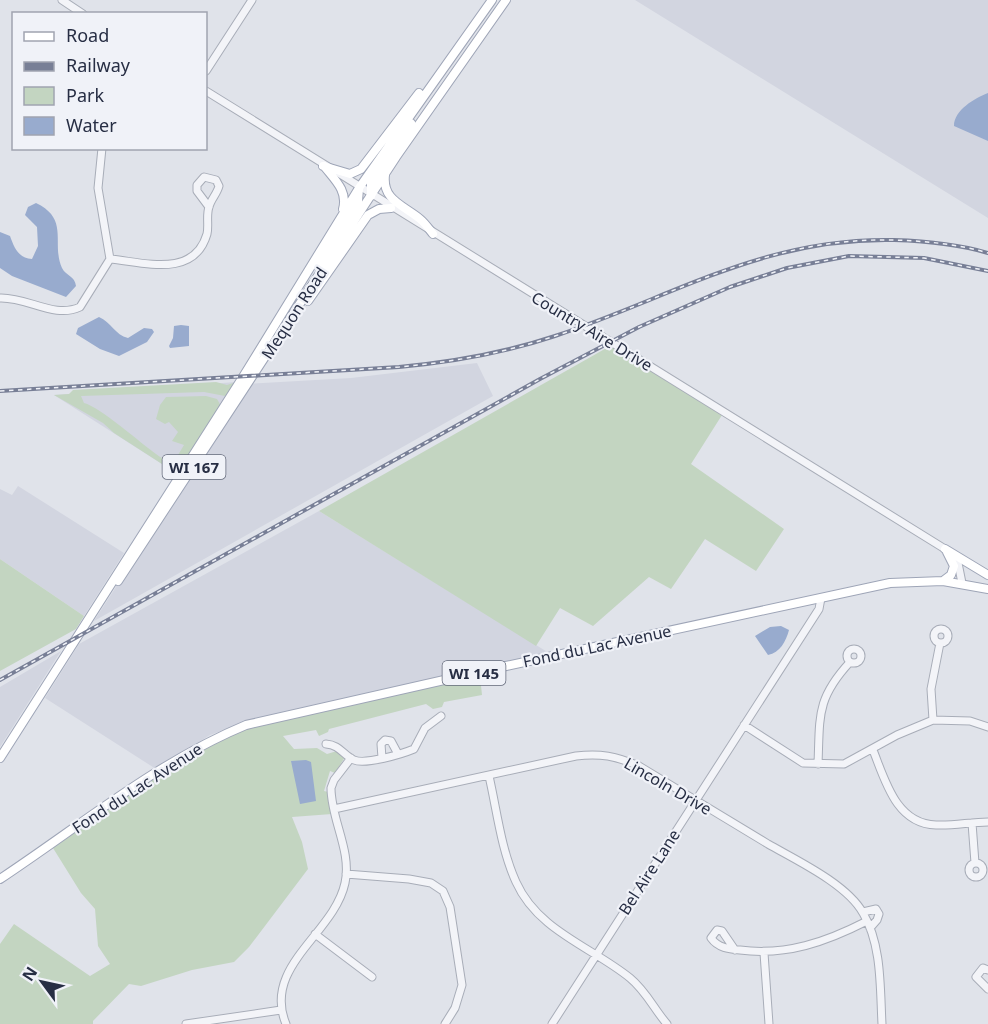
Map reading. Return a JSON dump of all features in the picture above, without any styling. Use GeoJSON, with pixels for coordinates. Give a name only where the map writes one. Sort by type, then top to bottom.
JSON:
{"type":"FeatureCollection","features":[{"type":"Feature","properties":{"kind":"main road","name":"Mequon Road"},"geometry":{"type":"LineString","coordinates":[[0,758],[359,188],[492,0]]}},
{"type":"Feature","properties":{"kind":"main road","name":"Mequon Road"},"geometry":{"type":"LineString","coordinates":[[84,627],[136,555],[386,173],[506,0]]}},
{"type":"Feature","properties":{"kind":"main road"},"geometry":{"type":"LineString","coordinates":[[323,166],[350,174],[362,169],[417,96],[437,73],[447,66]]}},
{"type":"Feature","properties":{"kind":"main road"},"geometry":{"type":"LineString","coordinates":[[371,196],[371,182],[426,100],[433,84]]}},
{"type":"Feature","properties":{"kind":"main road"},"geometry":{"type":"LineString","coordinates":[[323,166],[344,194],[341,217]]}},
{"type":"Feature","properties":{"kind":"main road"},"geometry":{"type":"LineString","coordinates":[[386,173],[384,185],[388,194],[421,219],[433,234]]}},
{"type":"Feature","properties":{"kind":"main road"},"geometry":{"type":"LineString","coordinates":[[300,304],[326,252],[358,201],[359,188]]}},
{"type":"Feature","properties":{"kind":"main road"},"geometry":{"type":"LineString","coordinates":[[290,321],[316,291],[368,215],[379,209],[392,208]]}},
{"type":"Feature","properties":{"kind":"main road"},"geometry":{"type":"LineString","coordinates":[[945,549],[988,575]]}},
{"type":"Feature","properties":{"kind":"main road"},"geometry":{"type":"LineString","coordinates":[[944,581],[951,575],[954,566],[945,549]]}},
{"type":"Feature","properties":{"kind":"main road","name":"Fond du Lac Avenue"},"geometry":{"type":"LineString","coordinates":[[0,879],[177,759],[210,740],[246,725],[890,583],[944,581],[988,589]]}},
{"type":"Feature","properties":{"kind":"street"},"geometry":{"type":"LineString","coordinates":[[62,0],[80,12]]}},
{"type":"Feature","properties":{"kind":"street"},"geometry":{"type":"LineString","coordinates":[[207,69],[252,0]]}},
{"type":"Feature","properties":{"kind":"street","name":"Country Aire Drive"},"geometry":{"type":"LineString","coordinates":[[207,92],[371,196],[945,549],[958,563],[962,583]]}},
{"type":"Feature","properties":{"kind":"street"},"geometry":{"type":"LineString","coordinates":[[0,298],[10,298],[61,312],[81,307],[110,259],[98,188],[102,150]]}},
{"type":"Feature","properties":{"kind":"street"},"geometry":{"type":"LineString","coordinates":[[110,259],[163,267],[176,265],[192,257],[207,233],[208,207]]}},
{"type":"Feature","properties":{"kind":"street","name":"Bel Aire Lane"},"geometry":{"type":"LineString","coordinates":[[552,1024],[819,609],[821,598]]}},
{"type":"Feature","properties":{"kind":"street"},"geometry":{"type":"LineString","coordinates":[[933,720],[931,689],[940,643]]}},
{"type":"Feature","properties":{"kind":"street"},"geometry":{"type":"LineString","coordinates":[[818,764],[820,710],[826,691],[850,662]]}},
{"type":"Feature","properties":{"kind":"street"},"geometry":{"type":"LineString","coordinates":[[326,744],[336,745],[351,759],[360,762],[382,758],[414,749],[427,725],[441,716]]}},
{"type":"Feature","properties":{"kind":"street"},"geometry":{"type":"LineString","coordinates":[[744,725],[803,763],[844,765],[906,731],[933,720],[970,721],[988,727]]}},
{"type":"Feature","properties":{"kind":"street"},"geometry":{"type":"LineString","coordinates":[[382,758],[381,744],[385,740],[391,741],[398,754]]}},
{"type":"Feature","properties":{"kind":"street"},"geometry":{"type":"LineString","coordinates":[[873,750],[897,805],[911,817],[933,825],[988,822]]}},
{"type":"Feature","properties":{"kind":"street","name":"Lincoln Drive"},"geometry":{"type":"LineString","coordinates":[[334,809],[598,753],[617,757],[639,766],[808,867],[850,896],[863,912],[879,965],[882,1024]]}},
{"type":"Feature","properties":{"kind":"street"},"geometry":{"type":"LineString","coordinates":[[286,1024],[280,1010],[283,987],[289,968],[338,902],[346,874],[344,848],[334,809],[332,784],[351,759]]}},
{"type":"Feature","properties":{"kind":"street"},"geometry":{"type":"LineString","coordinates":[[489,776],[507,858],[516,884],[530,905],[547,923],[643,989],[667,1024]]}},
{"type":"Feature","properties":{"kind":"street"},"geometry":{"type":"LineString","coordinates":[[972,823],[975,863]]}},
{"type":"Feature","properties":{"kind":"street"},"geometry":{"type":"LineString","coordinates":[[346,874],[409,879],[431,883],[443,891],[450,907],[462,985],[455,1008],[445,1024]]}},
{"type":"Feature","properties":{"kind":"street"},"geometry":{"type":"LineString","coordinates":[[735,950],[764,953],[784,952],[817,943],[878,920],[879,914],[876,909],[863,912]]}},
{"type":"Feature","properties":{"kind":"street"},"geometry":{"type":"LineString","coordinates":[[315,934],[372,977]]}},
{"type":"Feature","properties":{"kind":"street"},"geometry":{"type":"LineString","coordinates":[[764,953],[769,1024]]}},
{"type":"Feature","properties":{"kind":"street"},"geometry":{"type":"LineString","coordinates":[[988,970],[982,968],[976,977],[988,989]]}},
{"type":"Feature","properties":{"kind":"street"},"geometry":{"type":"LineString","coordinates":[[186,1024],[280,1010]]}},
{"type":"Feature","properties":{"kind":"shaded area"},"geometry":{"type":"Polygon","coordinates":[[[635,0],[988,0],[988,218],[635,0]]]}},
{"type":"Feature","properties":{"kind":"shaded area"},"geometry":{"type":"Polygon","coordinates":[[[477,363],[493,396],[94,621],[247,384],[351,378],[477,363]]]}},
{"type":"Feature","properties":{"kind":"shaded area"},"geometry":{"type":"Polygon","coordinates":[[[236,382],[176,473],[54,395],[236,382]]]}},
{"type":"Feature","properties":{"kind":"shaded area"},"geometry":{"type":"Polygon","coordinates":[[[18,486],[124,553],[84,616],[0,559],[0,489],[12,495],[18,486]]]}},
{"type":"Feature","properties":{"kind":"shaded area"},"geometry":{"type":"Polygon","coordinates":[[[319,511],[549,653],[250,720],[210,735],[156,769],[45,698],[79,644],[319,511]]]}},
{"type":"Feature","properties":{"kind":"shaded area"},"geometry":{"type":"Polygon","coordinates":[[[61,651],[0,747],[0,687],[61,651]]]}},
{"type":"Feature","properties":{"kind":"green space"},"geometry":{"type":"Polygon","coordinates":[[[610,346],[722,415],[691,464],[784,529],[756,571],[705,539],[671,589],[649,577],[593,626],[560,608],[536,646],[319,511],[610,346]]]}},
{"type":"Feature","properties":{"kind":"green space"},"geometry":{"type":"Polygon","coordinates":[[[216,382],[227,385],[236,382],[225,396],[204,392],[81,396],[84,403],[100,411],[173,464],[178,469],[176,473],[114,433],[103,423],[54,395],[69,394],[73,390],[216,382]]]}},
{"type":"Feature","properties":{"kind":"green space"},"geometry":{"type":"Polygon","coordinates":[[[206,396],[217,399],[221,406],[186,460],[182,460],[178,455],[184,445],[172,441],[178,432],[169,422],[165,424],[156,419],[160,405],[166,397],[206,396]]]}},
{"type":"Feature","properties":{"kind":"green space"},"geometry":{"type":"Polygon","coordinates":[[[0,559],[84,616],[76,629],[0,671],[0,559]]]}},
{"type":"Feature","properties":{"kind":"green space"},"geometry":{"type":"Polygon","coordinates":[[[480,676],[482,695],[444,702],[442,707],[433,709],[426,704],[329,729],[328,732],[319,736],[316,730],[283,736],[294,749],[317,748],[327,754],[337,751],[345,757],[335,773],[330,771],[324,791],[328,792],[332,814],[292,817],[302,842],[308,869],[249,947],[234,962],[192,970],[141,986],[129,984],[93,1021],[93,1024],[0,1024],[0,944],[14,924],[90,976],[110,964],[98,946],[95,909],[81,893],[53,848],[177,765],[257,725],[480,676]]]}},
{"type":"Feature","properties":{"kind":"water"},"geometry":{"type":"Polygon","coordinates":[[[988,93],[988,141],[954,126],[961,110],[988,93]]]}},
{"type":"Feature","properties":{"kind":"water"},"geometry":{"type":"Polygon","coordinates":[[[36,203],[53,217],[58,233],[59,259],[62,268],[76,286],[66,297],[12,276],[0,268],[0,232],[10,236],[15,248],[23,257],[32,259],[38,246],[37,227],[25,215],[28,207],[36,203]]]}},
{"type":"Feature","properties":{"kind":"water"},"geometry":{"type":"Polygon","coordinates":[[[99,317],[128,338],[144,328],[152,329],[154,332],[147,342],[119,356],[100,349],[76,334],[78,328],[99,317]]]}},
{"type":"Feature","properties":{"kind":"water"},"geometry":{"type":"Polygon","coordinates":[[[174,326],[189,326],[189,346],[170,348],[174,326]]]}},
{"type":"Feature","properties":{"kind":"water"},"geometry":{"type":"Polygon","coordinates":[[[781,626],[789,630],[786,638],[779,649],[768,655],[755,636],[770,627],[781,626]]]}},
{"type":"Feature","properties":{"kind":"water"},"geometry":{"type":"Polygon","coordinates":[[[291,761],[311,762],[316,801],[300,804],[291,761]]]}},
{"type":"Feature","properties":{"kind":"railway"},"geometry":{"type":"LineString","coordinates":[[0,391],[399,367],[439,362],[478,356],[536,342],[598,321],[720,272],[803,248],[847,242],[894,240],[965,247],[988,253]]}},
{"type":"Feature","properties":{"kind":"railway"},"geometry":{"type":"LineString","coordinates":[[0,680],[540,379],[639,327],[730,287],[787,268],[849,256],[924,258],[988,271]]}}]}
